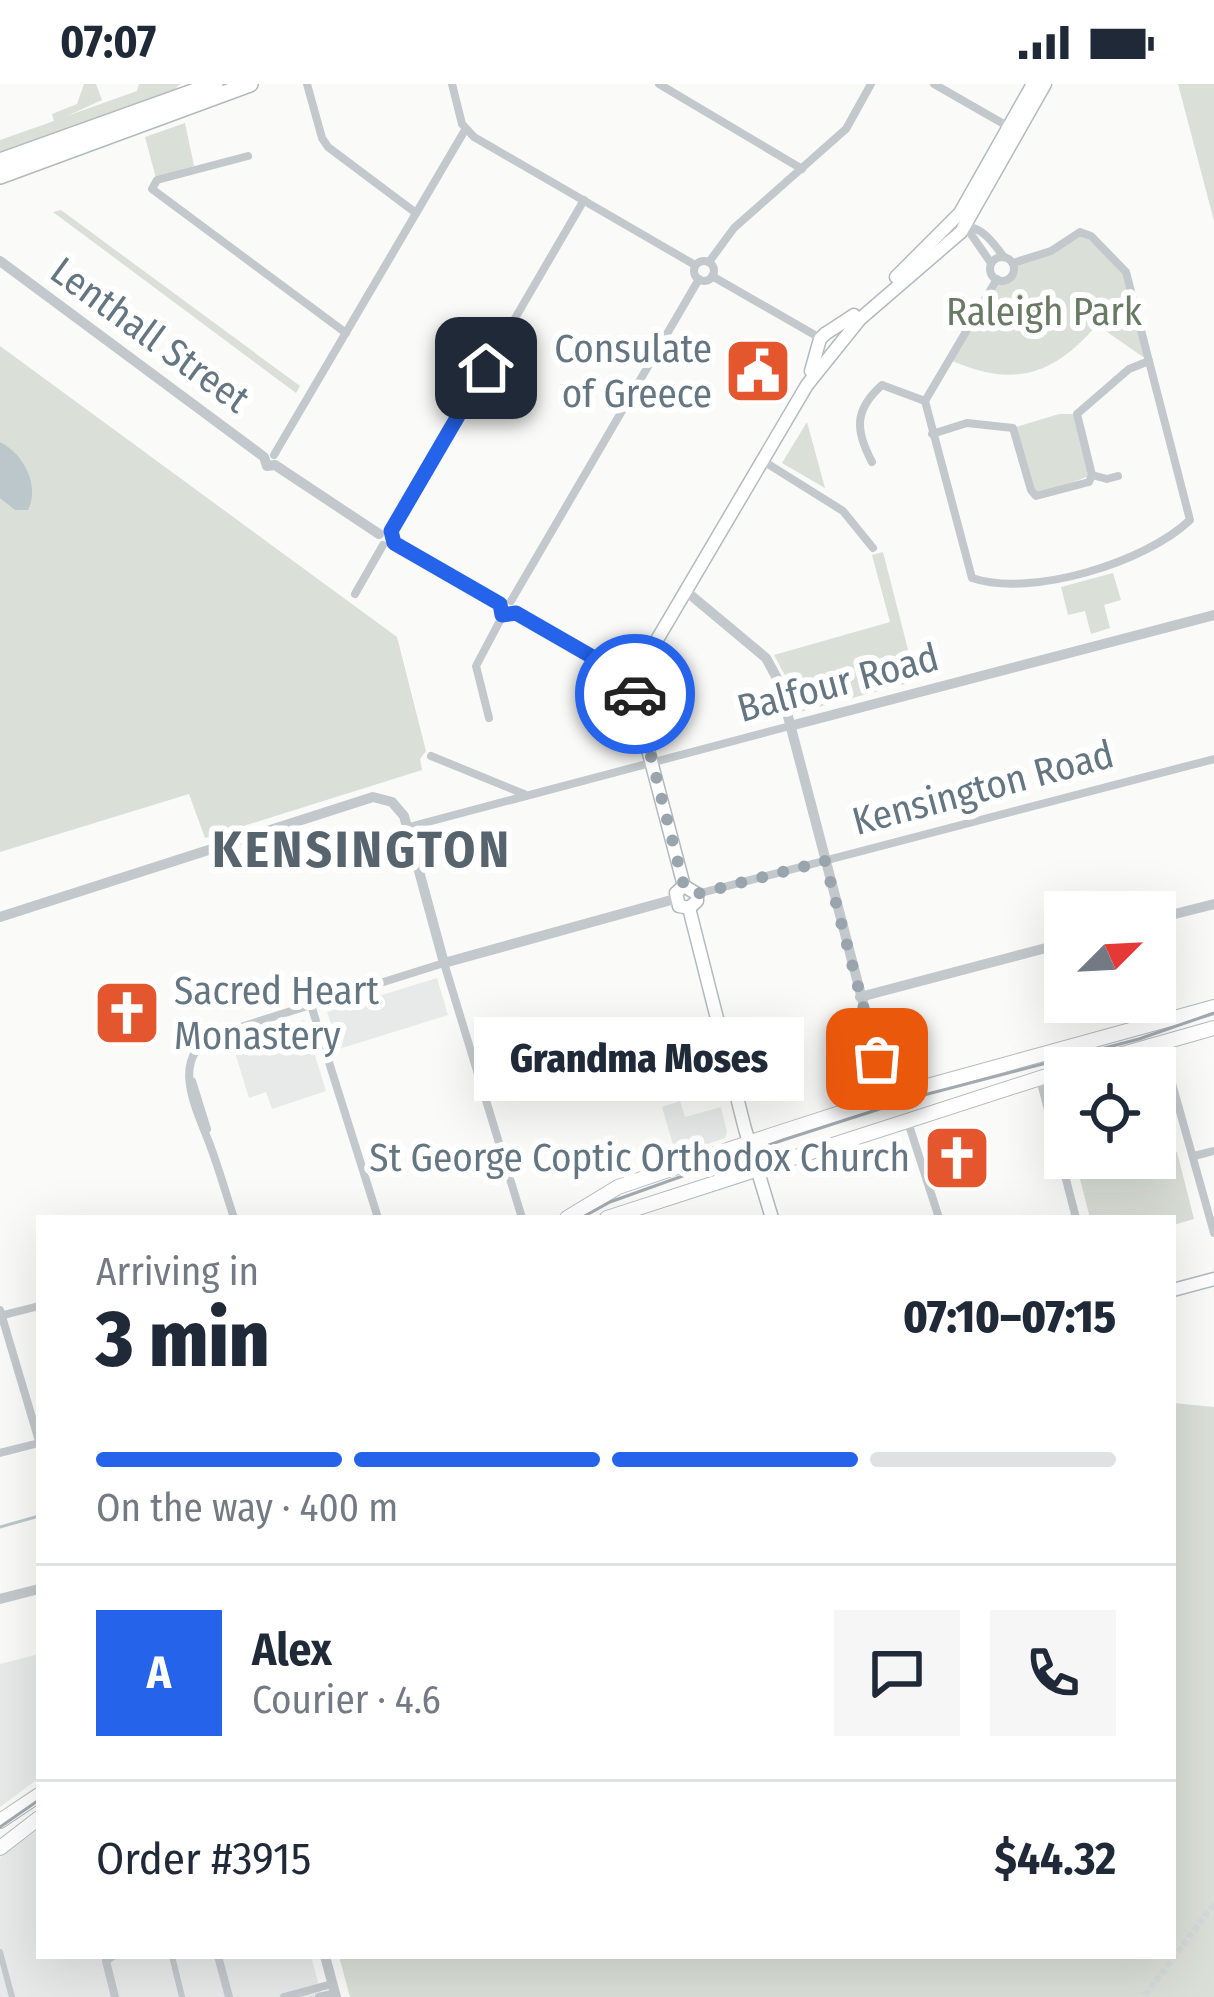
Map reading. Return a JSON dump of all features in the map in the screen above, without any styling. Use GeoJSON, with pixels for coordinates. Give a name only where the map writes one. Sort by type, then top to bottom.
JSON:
{"type":"FeatureCollection","features":[{"type":"Feature","properties":{"kind":"highway"},"geometry":{"type":"LineString","coordinates":[[100,128],[184,84]]}},
{"type":"Feature","properties":{"kind":"highway"},"geometry":{"type":"LineString","coordinates":[[0,160],[215,84]]}},
{"type":"Feature","properties":{"kind":"highway"},"geometry":{"type":"LineString","coordinates":[[1,176],[250,84]]}},
{"type":"Feature","properties":{"kind":"main road"},"geometry":{"type":"LineString","coordinates":[[965,226],[974,191],[1033,84]]}},
{"type":"Feature","properties":{"kind":"main road"},"geometry":{"type":"LineString","coordinates":[[684,886],[676,892],[676,899],[682,908],[689,908],[697,894],[684,886],[637,708],[636,682],[656,637],[808,385],[860,319],[965,226],[1045,84]]}},
{"type":"Feature","properties":{"kind":"main road"},"geometry":{"type":"LineString","coordinates":[[933,243],[974,191]]}},
{"type":"Feature","properties":{"kind":"main road"},"geometry":{"type":"LineString","coordinates":[[808,385],[821,340],[933,243],[956,226],[965,226]]}},
{"type":"Feature","properties":{"kind":"main road"},"geometry":{"type":"LineString","coordinates":[[821,340],[835,336],[836,349]]}},
{"type":"Feature","properties":{"kind":"main road"},"geometry":{"type":"LineString","coordinates":[[689,908],[748,1143],[771,1215]]}},
{"type":"Feature","properties":{"kind":"main road"},"geometry":{"type":"LineString","coordinates":[[572,1215],[618,1186],[748,1143],[888,1098],[1214,1007]]}},
{"type":"Feature","properties":{"kind":"main road"},"geometry":{"type":"LineString","coordinates":[[1150,1047],[1214,1028]]}},
{"type":"Feature","properties":{"kind":"main road"},"geometry":{"type":"LineString","coordinates":[[616,1215],[1044,1077]]}},
{"type":"Feature","properties":{"kind":"main road"},"geometry":{"type":"LineString","coordinates":[[1176,1289],[1214,1280]]}},
{"type":"Feature","properties":{"kind":"main road"},"geometry":{"type":"LineString","coordinates":[[0,1821],[36,1797]]}},
{"type":"Feature","properties":{"kind":"main road"},"geometry":{"type":"LineString","coordinates":[[0,1848],[36,1820]]}},
{"type":"Feature","properties":{"kind":"street"},"geometry":{"type":"LineString","coordinates":[[307,84],[328,147],[416,213]]}},
{"type":"Feature","properties":{"kind":"street"},"geometry":{"type":"LineString","coordinates":[[452,84],[465,130],[695,265],[709,262],[734,228],[846,129],[871,84]]}},
{"type":"Feature","properties":{"kind":"street"},"geometry":{"type":"LineString","coordinates":[[659,84],[802,169]]}},
{"type":"Feature","properties":{"kind":"street"},"geometry":{"type":"LineString","coordinates":[[934,84],[1009,127]]}},
{"type":"Feature","properties":{"kind":"street"},"geometry":{"type":"LineString","coordinates":[[271,459],[465,130]]}},
{"type":"Feature","properties":{"kind":"street"},"geometry":{"type":"LineString","coordinates":[[248,156],[157,181],[152,189],[346,333]]}},
{"type":"Feature","properties":{"kind":"street"},"geometry":{"type":"LineString","coordinates":[[355,594],[584,200]]}},
{"type":"Feature","properties":{"kind":"street"},"geometry":{"type":"LineString","coordinates":[[965,226],[976,227],[986,236],[1008,260],[1012,276],[997,279],[925,400],[972,578],[1032,581],[1113,563],[1172,536],[1190,520],[1126,272],[1091,236],[1080,232],[1051,251],[1008,260],[992,263]]}},
{"type":"Feature","properties":{"kind":"street"},"geometry":{"type":"LineString","coordinates":[[965,226],[992,263],[991,272],[997,279]]}},
{"type":"Feature","properties":{"kind":"street","name":"Lenthall Street"},"geometry":{"type":"LineString","coordinates":[[0,261],[387,538],[636,682]]}},
{"type":"Feature","properties":{"kind":"street"},"geometry":{"type":"LineString","coordinates":[[709,262],[712,276]]}},
{"type":"Feature","properties":{"kind":"street"},"geometry":{"type":"LineString","coordinates":[[695,265],[699,279]]}},
{"type":"Feature","properties":{"kind":"street"},"geometry":{"type":"LineString","coordinates":[[489,718],[476,666],[699,279],[712,276],[821,340]]}},
{"type":"Feature","properties":{"kind":"street"},"geometry":{"type":"LineString","coordinates":[[932,434],[967,423],[1013,428],[1036,496],[1089,482],[1092,475],[1077,413],[1129,370],[1149,361]]}},
{"type":"Feature","properties":{"kind":"street"},"geometry":{"type":"LineString","coordinates":[[872,462],[857,424],[860,410],[876,389],[893,387],[925,400]]}},
{"type":"Feature","properties":{"kind":"street"},"geometry":{"type":"LineString","coordinates":[[763,461],[826,498],[873,548]]}},
{"type":"Feature","properties":{"kind":"street"},"geometry":{"type":"LineString","coordinates":[[1092,475],[1118,476]]}},
{"type":"Feature","properties":{"kind":"street"},"geometry":{"type":"LineString","coordinates":[[687,592],[766,658],[779,682],[888,1098]]}},
{"type":"Feature","properties":{"kind":"street","name":"Balfour Road"},"geometry":{"type":"LineString","coordinates":[[409,827],[1214,615]]}},
{"type":"Feature","properties":{"kind":"street"},"geometry":{"type":"LineString","coordinates":[[430,756],[527,795]]}},
{"type":"Feature","properties":{"kind":"street","name":"Kensington Road"},"geometry":{"type":"LineString","coordinates":[[697,894],[1214,759]]}},
{"type":"Feature","properties":{"kind":"street"},"geometry":{"type":"LineString","coordinates":[[0,917],[362,799],[392,802],[409,827],[444,962],[524,1215]]}},
{"type":"Feature","properties":{"kind":"street"},"geometry":{"type":"LineString","coordinates":[[233,1215],[209,1142],[205,1113],[189,1074],[196,1048],[215,1035],[444,962],[676,899]]}},
{"type":"Feature","properties":{"kind":"street"},"geometry":{"type":"LineString","coordinates":[[1176,914],[1214,904]]}},
{"type":"Feature","properties":{"kind":"street"},"geometry":{"type":"LineString","coordinates":[[860,997],[1044,949]]}},
{"type":"Feature","properties":{"kind":"street"},"geometry":{"type":"LineString","coordinates":[[311,1005],[377,1215]]}},
{"type":"Feature","properties":{"kind":"street"},"geometry":{"type":"LineString","coordinates":[[482,1087],[719,1020]]}},
{"type":"Feature","properties":{"kind":"street"},"geometry":{"type":"LineString","coordinates":[[1161,1044],[1214,1234]]}},
{"type":"Feature","properties":{"kind":"street"},"geometry":{"type":"LineString","coordinates":[[1040,1078],[1075,1215]]}},
{"type":"Feature","properties":{"kind":"street"},"geometry":{"type":"LineString","coordinates":[[908,1122],[938,1215]]}},
{"type":"Feature","properties":{"kind":"street"},"geometry":{"type":"LineString","coordinates":[[1194,1156],[1214,1151]]}},
{"type":"Feature","properties":{"kind":"street"},"geometry":{"type":"LineString","coordinates":[[36,1307],[0,1314],[36,1432]]}},
{"type":"Feature","properties":{"kind":"street"},"geometry":{"type":"LineString","coordinates":[[0,1453],[36,1443]]}},
{"type":"Feature","properties":{"kind":"street"},"geometry":{"type":"LineString","coordinates":[[0,1599],[36,1589]]}},
{"type":"Feature","properties":{"kind":"street"},"geometry":{"type":"LineString","coordinates":[[0,1952],[11,1997]]}},
{"type":"Feature","properties":{"kind":"street"},"geometry":{"type":"LineString","coordinates":[[110,1959],[115,1997]]}},
{"type":"Feature","properties":{"kind":"street"},"geometry":{"type":"LineString","coordinates":[[173,1959],[182,1997]]}},
{"type":"Feature","properties":{"kind":"street"},"geometry":{"type":"LineString","coordinates":[[219,1959],[229,1997]]}},
{"type":"Feature","properties":{"kind":"street"},"geometry":{"type":"LineString","coordinates":[[326,1959],[334,1992]]}},
{"type":"Feature","properties":{"kind":"street"},"geometry":{"type":"LineString","coordinates":[[284,1997],[334,1992]]}},
{"type":"Feature","properties":{"kind":"street"},"geometry":{"type":"LineString","coordinates":[[320,1997],[334,1992]]}},
{"type":"Feature","properties":{"kind":"shaded area"},"geometry":{"type":"Polygon","coordinates":[[[0,442],[28,472],[32,491],[28,510],[15,510],[0,498],[0,442]]]}},
{"type":"Feature","properties":{"kind":"shaded area"},"geometry":{"type":"Polygon","coordinates":[[[437,978],[448,1015],[339,1049],[327,1012],[437,978]]]}},
{"type":"Feature","properties":{"kind":"shaded area"},"geometry":{"type":"Polygon","coordinates":[[[304,1020],[326,1091],[272,1109],[266,1092],[249,1098],[232,1043],[304,1020]]]}},
{"type":"Feature","properties":{"kind":"shaded area"},"geometry":{"type":"Polygon","coordinates":[[[680,1101],[685,1117],[721,1107],[725,1138],[676,1155],[662,1107],[680,1101]]]}},
{"type":"Feature","properties":{"kind":"shaded area"},"geometry":{"type":"Polygon","coordinates":[[[36,1655],[36,1780],[0,1807],[0,1664],[36,1655]]]}},
{"type":"Feature","properties":{"kind":"shaded area"},"geometry":{"type":"Polygon","coordinates":[[[36,1831],[36,1959],[312,1959],[322,1997],[0,1997],[0,1857],[36,1831]]]}},
{"type":"Feature","properties":{"kind":"green space"},"geometry":{"type":"Polygon","coordinates":[[[84,84],[96,84],[102,100],[67,116],[137,91],[139,84],[180,84],[173,91],[0,152],[0,140],[54,121],[52,114],[77,104],[84,84]]]}},
{"type":"Feature","properties":{"kind":"green space"},"geometry":{"type":"Polygon","coordinates":[[[1178,84],[1214,84],[1214,221],[1178,84]]]}},
{"type":"Feature","properties":{"kind":"green space"},"geometry":{"type":"Polygon","coordinates":[[[185,123],[194,166],[156,178],[145,137],[185,123]]]}},
{"type":"Feature","properties":{"kind":"green space"},"geometry":{"type":"Polygon","coordinates":[[[61,210],[300,386],[296,393],[53,212],[61,210]]]}},
{"type":"Feature","properties":{"kind":"green space","name":"Raleigh Park"},"geometry":{"type":"Polygon","coordinates":[[[1080,232],[1126,272],[1149,361],[1097,325],[1064,356],[1029,372],[992,373],[948,359],[997,279],[1012,276],[1013,263],[1051,251],[1080,232]]]}},
{"type":"Feature","properties":{"kind":"green space"},"geometry":{"type":"Polygon","coordinates":[[[0,346],[397,637],[426,751],[420,759],[422,770],[205,838],[189,794],[0,852],[0,346]]]}},
{"type":"Feature","properties":{"kind":"green space"},"geometry":{"type":"Polygon","coordinates":[[[1059,414],[1077,414],[1092,475],[1036,496],[1013,428],[1059,414]]]}},
{"type":"Feature","properties":{"kind":"green space"},"geometry":{"type":"Polygon","coordinates":[[[807,422],[825,488],[782,463],[807,422]]]}},
{"type":"Feature","properties":{"kind":"green space"},"geometry":{"type":"Polygon","coordinates":[[[883,552],[916,681],[796,713],[788,681],[774,655],[890,622],[872,555],[883,552]]]}},
{"type":"Feature","properties":{"kind":"green space"},"geometry":{"type":"Polygon","coordinates":[[[1113,573],[1121,600],[1104,605],[1110,628],[1091,634],[1085,611],[1068,615],[1061,587],[1113,573]]]}},
{"type":"Feature","properties":{"kind":"green space"},"geometry":{"type":"Polygon","coordinates":[[[1177,1152],[1194,1219],[1176,1224],[1176,1215],[1089,1215],[1080,1179],[1176,1179],[1177,1152]]]}},
{"type":"Feature","properties":{"kind":"green space"},"geometry":{"type":"Polygon","coordinates":[[[1176,1403],[1214,1407],[1214,1997],[350,1997],[340,1959],[1176,1959],[1176,1403]]]}},
{"type":"Feature","properties":{"kind":"waterway"},"geometry":{"type":"LineString","coordinates":[[0,1527],[36,1517]]}},
{"type":"Feature","properties":{"kind":"tunnel"},"geometry":{"type":"LineString","coordinates":[[1176,1954],[1214,1904]]}},
{"type":"Feature","properties":{"kind":"tunnel"},"geometry":{"type":"LineString","coordinates":[[1145,1995],[1172,1959]]}},
{"type":"Feature","properties":{"kind":"tram line"},"geometry":{"type":"LineString","coordinates":[[586,1215],[610,1202],[783,1140],[920,1096],[1139,1039],[1214,1013]]}},
{"type":"Feature","properties":{"kind":"tram line"},"geometry":{"type":"LineString","coordinates":[[0,1827],[36,1802]]}},
{"type":"Feature","properties":{"kind":"way so far"},"geometry":{"type":"LineString","coordinates":[[635,694],[684,886],[697,894],[825,861],[877,1059]]}},
{"type":"Feature","properties":{"kind":"place","name":"Consulate of Greece"},"geometry":{"type":"Point","coordinates":[758,371]}},
{"type":"Feature","properties":{"kind":"place","name":"Sacred Heart Monastery"},"geometry":{"type":"Point","coordinates":[127,1013]}},
{"type":"Feature","properties":{"kind":"place","name":"Grandma Moses"},"geometry":{"type":"Point","coordinates":[877,1059]}},
{"type":"Feature","properties":{"kind":"place","name":"St George Coptic Orthodox Church"},"geometry":{"type":"Point","coordinates":[957,1158]}},
{"type":"Feature","properties":{"kind":"district","name":"KENSINGTON"},"geometry":{"type":"Point","coordinates":[362,850]}},
{"type":"Feature","properties":{"kind":"route"},"geometry":{"type":"LineString","coordinates":[[486,368],[391,531],[394,543],[500,604],[502,615],[516,613],[636,682],[635,694]]}}]}
